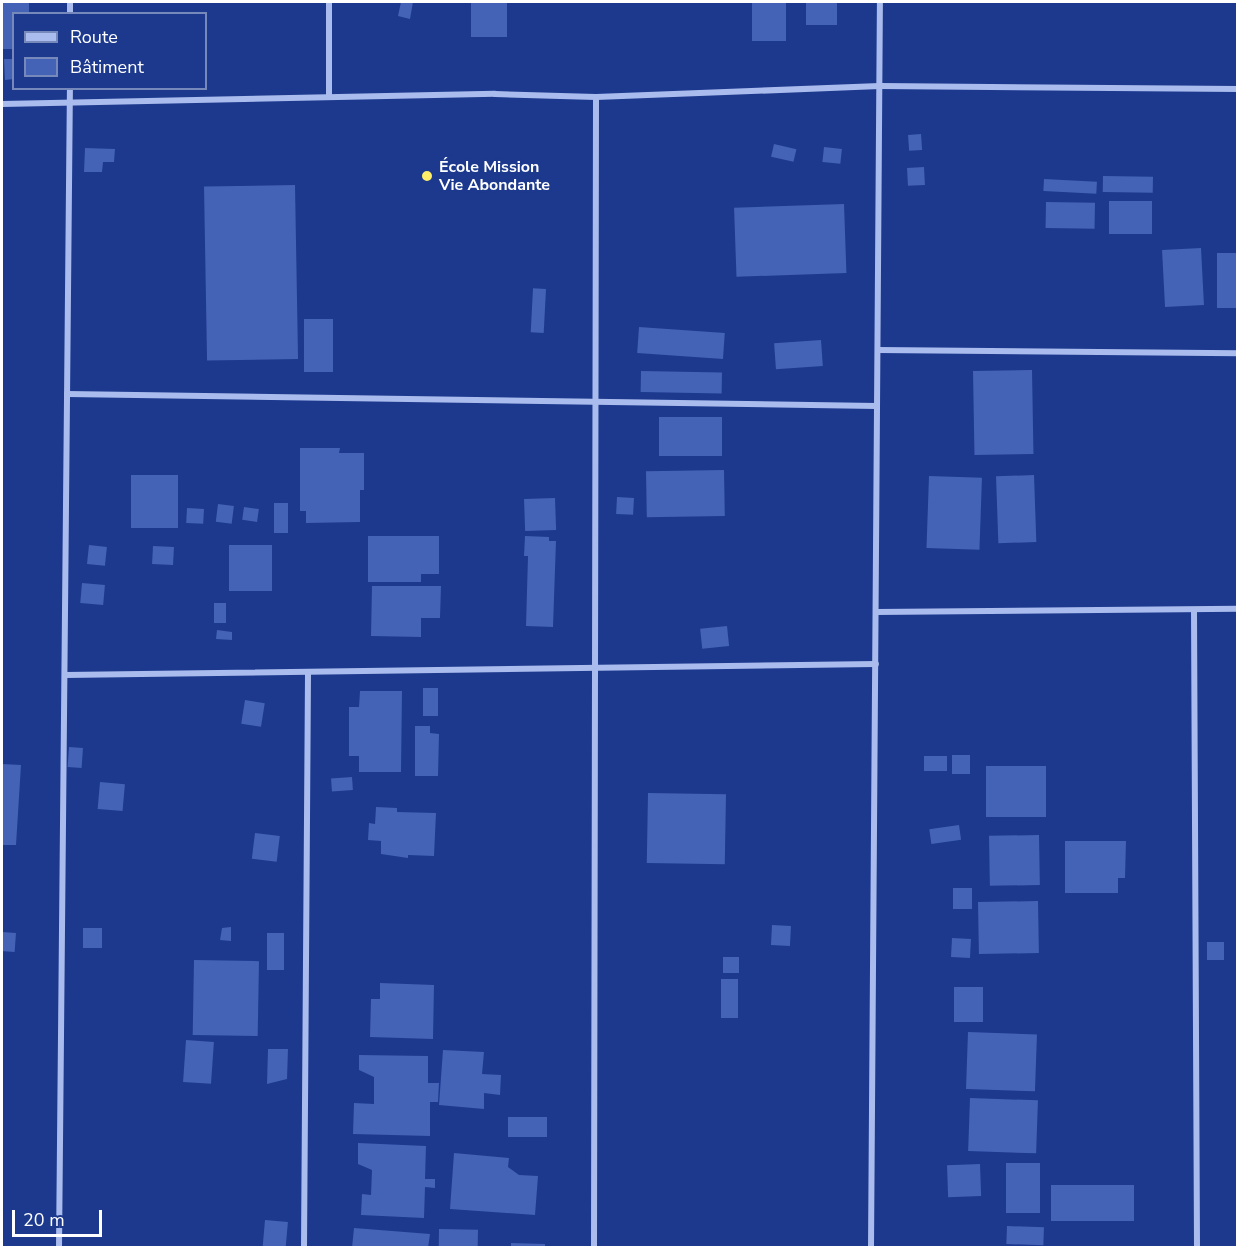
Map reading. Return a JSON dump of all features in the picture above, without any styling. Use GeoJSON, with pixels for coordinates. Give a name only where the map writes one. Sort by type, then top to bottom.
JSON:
{"type":"FeatureCollection","features":[{"type":"Feature","properties":{"kind":"street"},"geometry":{"type":"LineString","coordinates":[[329,2],[329,97]]}},
{"type":"Feature","properties":{"kind":"street"},"geometry":{"type":"LineString","coordinates":[[871,1248],[880,2]]}},
{"type":"Feature","properties":{"kind":"street"},"geometry":{"type":"LineString","coordinates":[[2,104],[495,94],[596,97],[880,86],[1238,89]]}},
{"type":"Feature","properties":{"kind":"street"},"geometry":{"type":"LineString","coordinates":[[59,1248],[70,90]]}},
{"type":"Feature","properties":{"kind":"street"},"geometry":{"type":"LineString","coordinates":[[594,1248],[596,97]]}},
{"type":"Feature","properties":{"kind":"street"},"geometry":{"type":"LineString","coordinates":[[878,350],[1238,353]]}},
{"type":"Feature","properties":{"kind":"street"},"geometry":{"type":"LineString","coordinates":[[67,394],[877,406]]}},
{"type":"Feature","properties":{"kind":"street"},"geometry":{"type":"LineString","coordinates":[[876,612],[1238,609]]}},
{"type":"Feature","properties":{"kind":"street"},"geometry":{"type":"LineString","coordinates":[[1194,610],[1197,1248]]}},
{"type":"Feature","properties":{"kind":"street"},"geometry":{"type":"LineString","coordinates":[[64,675],[876,664]]}},
{"type":"Feature","properties":{"kind":"street"},"geometry":{"type":"LineString","coordinates":[[304,1248],[308,672]]}},
{"type":"Feature","properties":{"kind":"building"},"geometry":{"type":"Polygon","coordinates":[[[2,2],[29,2],[29,12],[12,12],[12,49],[2,49],[2,2]]]}},
{"type":"Feature","properties":{"kind":"building"},"geometry":{"type":"Polygon","coordinates":[[[401,2],[413,2],[410,19],[398,16],[401,2]]]}},
{"type":"Feature","properties":{"kind":"building"},"geometry":{"type":"Polygon","coordinates":[[[471,2],[507,2],[507,37],[471,37],[471,2]]]}},
{"type":"Feature","properties":{"kind":"building"},"geometry":{"type":"Polygon","coordinates":[[[752,2],[786,2],[786,41],[752,41],[752,2]]]}},
{"type":"Feature","properties":{"kind":"building"},"geometry":{"type":"Polygon","coordinates":[[[806,2],[837,2],[837,25],[806,25],[806,2]]]}},
{"type":"Feature","properties":{"kind":"building"},"geometry":{"type":"Polygon","coordinates":[[[4,59],[12,59],[12,79],[5,80],[4,59]]]}},
{"type":"Feature","properties":{"kind":"building"},"geometry":{"type":"Polygon","coordinates":[[[921,134],[922,150],[909,151],[908,135],[921,134]]]}},
{"type":"Feature","properties":{"kind":"building"},"geometry":{"type":"Polygon","coordinates":[[[774,144],[796,149],[793,162],[771,157],[774,144]]]}},
{"type":"Feature","properties":{"kind":"building"},"geometry":{"type":"Polygon","coordinates":[[[824,147],[842,149],[840,164],[822,162],[824,147]]]}},
{"type":"Feature","properties":{"kind":"building"},"geometry":{"type":"Polygon","coordinates":[[[85,148],[115,149],[114,162],[103,162],[102,172],[84,172],[85,148]]]}},
{"type":"Feature","properties":{"kind":"building"},"geometry":{"type":"Polygon","coordinates":[[[924,167],[925,185],[908,186],[907,168],[924,167]]]}},
{"type":"Feature","properties":{"kind":"building"},"geometry":{"type":"Polygon","coordinates":[[[1103,176],[1153,177],[1153,193],[1103,192],[1103,176]]]}},
{"type":"Feature","properties":{"kind":"building"},"geometry":{"type":"Polygon","coordinates":[[[1044,179],[1097,182],[1096,194],[1043,191],[1044,179]]]}},
{"type":"Feature","properties":{"kind":"building"},"geometry":{"type":"Polygon","coordinates":[[[295,185],[298,359],[207,361],[204,187],[295,185]]]}},
{"type":"Feature","properties":{"kind":"building"},"geometry":{"type":"Polygon","coordinates":[[[1109,201],[1152,201],[1152,234],[1109,234],[1109,201]]]}},
{"type":"Feature","properties":{"kind":"building"},"geometry":{"type":"Polygon","coordinates":[[[1046,202],[1095,203],[1095,229],[1046,228],[1046,202]]]}},
{"type":"Feature","properties":{"kind":"building"},"geometry":{"type":"Polygon","coordinates":[[[844,204],[846,273],[736,277],[734,208],[844,204]]]}},
{"type":"Feature","properties":{"kind":"building"},"geometry":{"type":"Polygon","coordinates":[[[1201,248],[1204,305],[1165,307],[1162,250],[1201,248]]]}},
{"type":"Feature","properties":{"kind":"building"},"geometry":{"type":"Polygon","coordinates":[[[1217,253],[1238,253],[1238,308],[1217,308],[1217,253]]]}},
{"type":"Feature","properties":{"kind":"building"},"geometry":{"type":"Polygon","coordinates":[[[533,288],[546,289],[544,333],[531,332],[533,288]]]}},
{"type":"Feature","properties":{"kind":"building"},"geometry":{"type":"Polygon","coordinates":[[[304,319],[333,319],[333,372],[304,372],[304,319]]]}},
{"type":"Feature","properties":{"kind":"building"},"geometry":{"type":"Polygon","coordinates":[[[639,327],[725,333],[723,359],[637,353],[639,327]]]}},
{"type":"Feature","properties":{"kind":"building"},"geometry":{"type":"Polygon","coordinates":[[[821,340],[823,366],[776,369],[774,343],[821,340]]]}},
{"type":"Feature","properties":{"kind":"building"},"geometry":{"type":"Polygon","coordinates":[[[1032,370],[1033,454],[974,455],[973,371],[1032,370]]]}},
{"type":"Feature","properties":{"kind":"building"},"geometry":{"type":"Polygon","coordinates":[[[641,371],[722,372],[722,393],[641,392],[641,371]]]}},
{"type":"Feature","properties":{"kind":"building"},"geometry":{"type":"Polygon","coordinates":[[[659,417],[722,417],[722,456],[659,456],[659,417]]]}},
{"type":"Feature","properties":{"kind":"building"},"geometry":{"type":"Polygon","coordinates":[[[300,448],[340,448],[339,453],[364,453],[364,490],[360,490],[360,522],[306,523],[306,511],[300,511],[300,448]]]}},
{"type":"Feature","properties":{"kind":"building"},"geometry":{"type":"Polygon","coordinates":[[[724,470],[725,516],[647,517],[646,471],[724,470]]]}},
{"type":"Feature","properties":{"kind":"building"},"geometry":{"type":"Polygon","coordinates":[[[131,475],[178,475],[178,528],[131,528],[131,475]]]}},
{"type":"Feature","properties":{"kind":"building"},"geometry":{"type":"Polygon","coordinates":[[[1034,475],[1036,542],[998,543],[996,476],[1034,475]]]}},
{"type":"Feature","properties":{"kind":"building"},"geometry":{"type":"Polygon","coordinates":[[[929,476],[982,478],[979,550],[926,548],[929,476]]]}},
{"type":"Feature","properties":{"kind":"building"},"geometry":{"type":"Polygon","coordinates":[[[617,497],[634,498],[633,515],[616,514],[617,497]]]}},
{"type":"Feature","properties":{"kind":"building"},"geometry":{"type":"Polygon","coordinates":[[[555,498],[556,530],[525,531],[524,499],[555,498]]]}},
{"type":"Feature","properties":{"kind":"building"},"geometry":{"type":"Polygon","coordinates":[[[274,503],[288,503],[288,533],[274,533],[274,503]]]}},
{"type":"Feature","properties":{"kind":"building"},"geometry":{"type":"Polygon","coordinates":[[[218,504],[234,506],[232,524],[216,522],[218,504]]]}},
{"type":"Feature","properties":{"kind":"building"},"geometry":{"type":"Polygon","coordinates":[[[244,507],[259,509],[257,522],[242,520],[244,507]]]}},
{"type":"Feature","properties":{"kind":"building"},"geometry":{"type":"Polygon","coordinates":[[[187,508],[204,509],[203,524],[186,523],[187,508]]]}},
{"type":"Feature","properties":{"kind":"building"},"geometry":{"type":"Polygon","coordinates":[[[368,536],[439,536],[439,574],[421,574],[421,582],[368,582],[368,536]]]}},
{"type":"Feature","properties":{"kind":"building"},"geometry":{"type":"Polygon","coordinates":[[[525,536],[549,537],[549,541],[556,541],[553,627],[526,626],[528,556],[524,556],[525,536]]]}},
{"type":"Feature","properties":{"kind":"building"},"geometry":{"type":"Polygon","coordinates":[[[89,545],[107,547],[105,566],[87,564],[89,545]]]}},
{"type":"Feature","properties":{"kind":"building"},"geometry":{"type":"Polygon","coordinates":[[[229,545],[272,545],[272,591],[229,591],[229,545]]]}},
{"type":"Feature","properties":{"kind":"building"},"geometry":{"type":"Polygon","coordinates":[[[153,546],[174,547],[173,565],[152,564],[153,546]]]}},
{"type":"Feature","properties":{"kind":"building"},"geometry":{"type":"Polygon","coordinates":[[[82,583],[105,585],[103,605],[80,603],[82,583]]]}},
{"type":"Feature","properties":{"kind":"building"},"geometry":{"type":"Polygon","coordinates":[[[372,586],[441,586],[440,618],[421,618],[421,637],[371,636],[372,586]]]}},
{"type":"Feature","properties":{"kind":"building"},"geometry":{"type":"Polygon","coordinates":[[[214,603],[226,603],[226,623],[214,623],[214,603]]]}},
{"type":"Feature","properties":{"kind":"building"},"geometry":{"type":"Polygon","coordinates":[[[727,626],[729,646],[702,649],[700,629],[727,626]]]}},
{"type":"Feature","properties":{"kind":"building"},"geometry":{"type":"Polygon","coordinates":[[[217,630],[232,632],[232,640],[216,639],[217,630]]]}},
{"type":"Feature","properties":{"kind":"building"},"geometry":{"type":"Polygon","coordinates":[[[423,688],[438,688],[438,716],[423,716],[423,688]]]}},
{"type":"Feature","properties":{"kind":"building"},"geometry":{"type":"Polygon","coordinates":[[[360,691],[402,691],[401,772],[359,772],[359,756],[349,756],[349,707],[359,707],[360,691]]]}},
{"type":"Feature","properties":{"kind":"building"},"geometry":{"type":"Polygon","coordinates":[[[245,700],[265,703],[261,727],[241,724],[245,700]]]}},
{"type":"Feature","properties":{"kind":"building"},"geometry":{"type":"Polygon","coordinates":[[[415,726],[430,726],[430,733],[439,734],[438,776],[415,776],[415,726]]]}},
{"type":"Feature","properties":{"kind":"building"},"geometry":{"type":"Polygon","coordinates":[[[69,747],[83,748],[82,768],[68,767],[69,747]]]}},
{"type":"Feature","properties":{"kind":"building"},"geometry":{"type":"Polygon","coordinates":[[[952,755],[970,755],[970,774],[952,774],[952,755]]]}},
{"type":"Feature","properties":{"kind":"building"},"geometry":{"type":"Polygon","coordinates":[[[924,756],[947,756],[947,771],[924,771],[924,756]]]}},
{"type":"Feature","properties":{"kind":"building"},"geometry":{"type":"Polygon","coordinates":[[[2,764],[21,765],[16,845],[2,845],[2,764]]]}},
{"type":"Feature","properties":{"kind":"building"},"geometry":{"type":"Polygon","coordinates":[[[986,766],[1046,766],[1046,817],[986,817],[986,766]]]}},
{"type":"Feature","properties":{"kind":"building"},"geometry":{"type":"Polygon","coordinates":[[[352,777],[353,790],[332,791],[331,778],[352,777]]]}},
{"type":"Feature","properties":{"kind":"building"},"geometry":{"type":"Polygon","coordinates":[[[100,782],[125,784],[123,811],[98,809],[100,782]]]}},
{"type":"Feature","properties":{"kind":"building"},"geometry":{"type":"Polygon","coordinates":[[[648,793],[726,794],[725,864],[647,863],[648,793]]]}},
{"type":"Feature","properties":{"kind":"building"},"geometry":{"type":"Polygon","coordinates":[[[376,807],[397,808],[397,812],[436,813],[434,856],[408,855],[408,858],[381,854],[381,841],[368,840],[369,823],[375,824],[376,807]]]}},
{"type":"Feature","properties":{"kind":"building"},"geometry":{"type":"Polygon","coordinates":[[[959,825],[961,840],[931,844],[929,829],[959,825]]]}},
{"type":"Feature","properties":{"kind":"building"},"geometry":{"type":"Polygon","coordinates":[[[255,833],[280,836],[277,862],[252,859],[255,833]]]}},
{"type":"Feature","properties":{"kind":"building"},"geometry":{"type":"Polygon","coordinates":[[[1039,835],[1040,885],[990,886],[989,836],[1039,835]]]}},
{"type":"Feature","properties":{"kind":"building"},"geometry":{"type":"Polygon","coordinates":[[[1065,841],[1126,841],[1125,878],[1118,878],[1118,893],[1065,893],[1065,841]]]}},
{"type":"Feature","properties":{"kind":"building"},"geometry":{"type":"Polygon","coordinates":[[[953,888],[972,888],[972,909],[953,909],[953,888]]]}},
{"type":"Feature","properties":{"kind":"building"},"geometry":{"type":"Polygon","coordinates":[[[1038,901],[1039,953],[979,954],[978,902],[1038,901]]]}},
{"type":"Feature","properties":{"kind":"building"},"geometry":{"type":"Polygon","coordinates":[[[772,925],[791,926],[790,946],[771,945],[772,925]]]}},
{"type":"Feature","properties":{"kind":"building"},"geometry":{"type":"Polygon","coordinates":[[[231,927],[231,941],[220,940],[222,928],[231,927]]]}},
{"type":"Feature","properties":{"kind":"building"},"geometry":{"type":"Polygon","coordinates":[[[83,928],[102,928],[102,948],[83,948],[83,928]]]}},
{"type":"Feature","properties":{"kind":"building"},"geometry":{"type":"Polygon","coordinates":[[[2,932],[16,933],[15,952],[2,951],[2,932]]]}},
{"type":"Feature","properties":{"kind":"building"},"geometry":{"type":"Polygon","coordinates":[[[267,933],[284,933],[284,970],[267,970],[267,933]]]}},
{"type":"Feature","properties":{"kind":"building"},"geometry":{"type":"Polygon","coordinates":[[[952,938],[971,939],[970,958],[951,957],[952,938]]]}},
{"type":"Feature","properties":{"kind":"building"},"geometry":{"type":"Polygon","coordinates":[[[1207,942],[1224,942],[1224,960],[1207,960],[1207,942]]]}},
{"type":"Feature","properties":{"kind":"building"},"geometry":{"type":"Polygon","coordinates":[[[723,957],[739,957],[739,973],[723,973],[723,957]]]}},
{"type":"Feature","properties":{"kind":"building"},"geometry":{"type":"Polygon","coordinates":[[[194,960],[259,961],[258,1036],[193,1035],[194,960]]]}},
{"type":"Feature","properties":{"kind":"building"},"geometry":{"type":"Polygon","coordinates":[[[721,979],[738,979],[738,1018],[721,1018],[721,979]]]}},
{"type":"Feature","properties":{"kind":"building"},"geometry":{"type":"Polygon","coordinates":[[[380,983],[434,985],[433,1039],[370,1037],[371,999],[380,999],[380,983]]]}},
{"type":"Feature","properties":{"kind":"building"},"geometry":{"type":"Polygon","coordinates":[[[954,987],[983,987],[983,1022],[954,1022],[954,987]]]}},
{"type":"Feature","properties":{"kind":"building"},"geometry":{"type":"Polygon","coordinates":[[[968,1032],[1037,1034],[1035,1091],[966,1089],[968,1032]]]}},
{"type":"Feature","properties":{"kind":"building"},"geometry":{"type":"Polygon","coordinates":[[[186,1040],[214,1042],[211,1084],[183,1082],[186,1040]]]}},
{"type":"Feature","properties":{"kind":"building"},"geometry":{"type":"Polygon","coordinates":[[[268,1049],[288,1049],[287,1079],[267,1084],[268,1049]]]}},
{"type":"Feature","properties":{"kind":"building"},"geometry":{"type":"Polygon","coordinates":[[[443,1050],[484,1052],[482,1074],[501,1075],[500,1095],[484,1093],[484,1109],[439,1105],[443,1050]]]}},
{"type":"Feature","properties":{"kind":"building"},"geometry":{"type":"Polygon","coordinates":[[[359,1055],[428,1056],[428,1083],[439,1083],[438,1102],[430,1102],[430,1136],[353,1134],[354,1103],[374,1104],[374,1077],[359,1070],[359,1055]]]}},
{"type":"Feature","properties":{"kind":"building"},"geometry":{"type":"Polygon","coordinates":[[[970,1098],[1038,1100],[1036,1153],[968,1151],[970,1098]]]}},
{"type":"Feature","properties":{"kind":"building"},"geometry":{"type":"Polygon","coordinates":[[[508,1117],[547,1117],[547,1137],[508,1137],[508,1117]]]}},
{"type":"Feature","properties":{"kind":"building"},"geometry":{"type":"Polygon","coordinates":[[[358,1143],[426,1146],[425,1179],[435,1179],[435,1188],[425,1187],[424,1218],[361,1215],[362,1194],[371,1195],[372,1170],[358,1164],[358,1143]]]}},
{"type":"Feature","properties":{"kind":"building"},"geometry":{"type":"Polygon","coordinates":[[[454,1153],[509,1158],[508,1167],[519,1175],[538,1176],[535,1215],[450,1209],[454,1153]]]}},
{"type":"Feature","properties":{"kind":"building"},"geometry":{"type":"Polygon","coordinates":[[[1006,1163],[1040,1163],[1040,1213],[1006,1213],[1006,1163]]]}},
{"type":"Feature","properties":{"kind":"building"},"geometry":{"type":"Polygon","coordinates":[[[980,1164],[981,1196],[948,1197],[947,1165],[980,1164]]]}},
{"type":"Feature","properties":{"kind":"building"},"geometry":{"type":"Polygon","coordinates":[[[1051,1185],[1134,1185],[1134,1221],[1051,1221],[1051,1185]]]}},
{"type":"Feature","properties":{"kind":"building"},"geometry":{"type":"Polygon","coordinates":[[[265,1220],[288,1222],[286,1248],[263,1248],[265,1220]]]}},
{"type":"Feature","properties":{"kind":"building"},"geometry":{"type":"Polygon","coordinates":[[[1007,1226],[1044,1227],[1043,1245],[1006,1244],[1007,1226]]]}},
{"type":"Feature","properties":{"kind":"building"},"geometry":{"type":"Polygon","coordinates":[[[354,1228],[430,1234],[428,1248],[352,1248],[354,1228]]]}},
{"type":"Feature","properties":{"kind":"building"},"geometry":{"type":"Polygon","coordinates":[[[439,1229],[478,1230],[478,1248],[439,1248],[439,1229]]]}},
{"type":"Feature","properties":{"kind":"building"},"geometry":{"type":"Polygon","coordinates":[[[511,1243],[545,1244],[545,1248],[511,1248],[511,1243]]]}},
{"type":"Feature","properties":{"kind":"place","name":"École Mission Vie Abondante"},"geometry":{"type":"Point","coordinates":[427,176]}}]}
